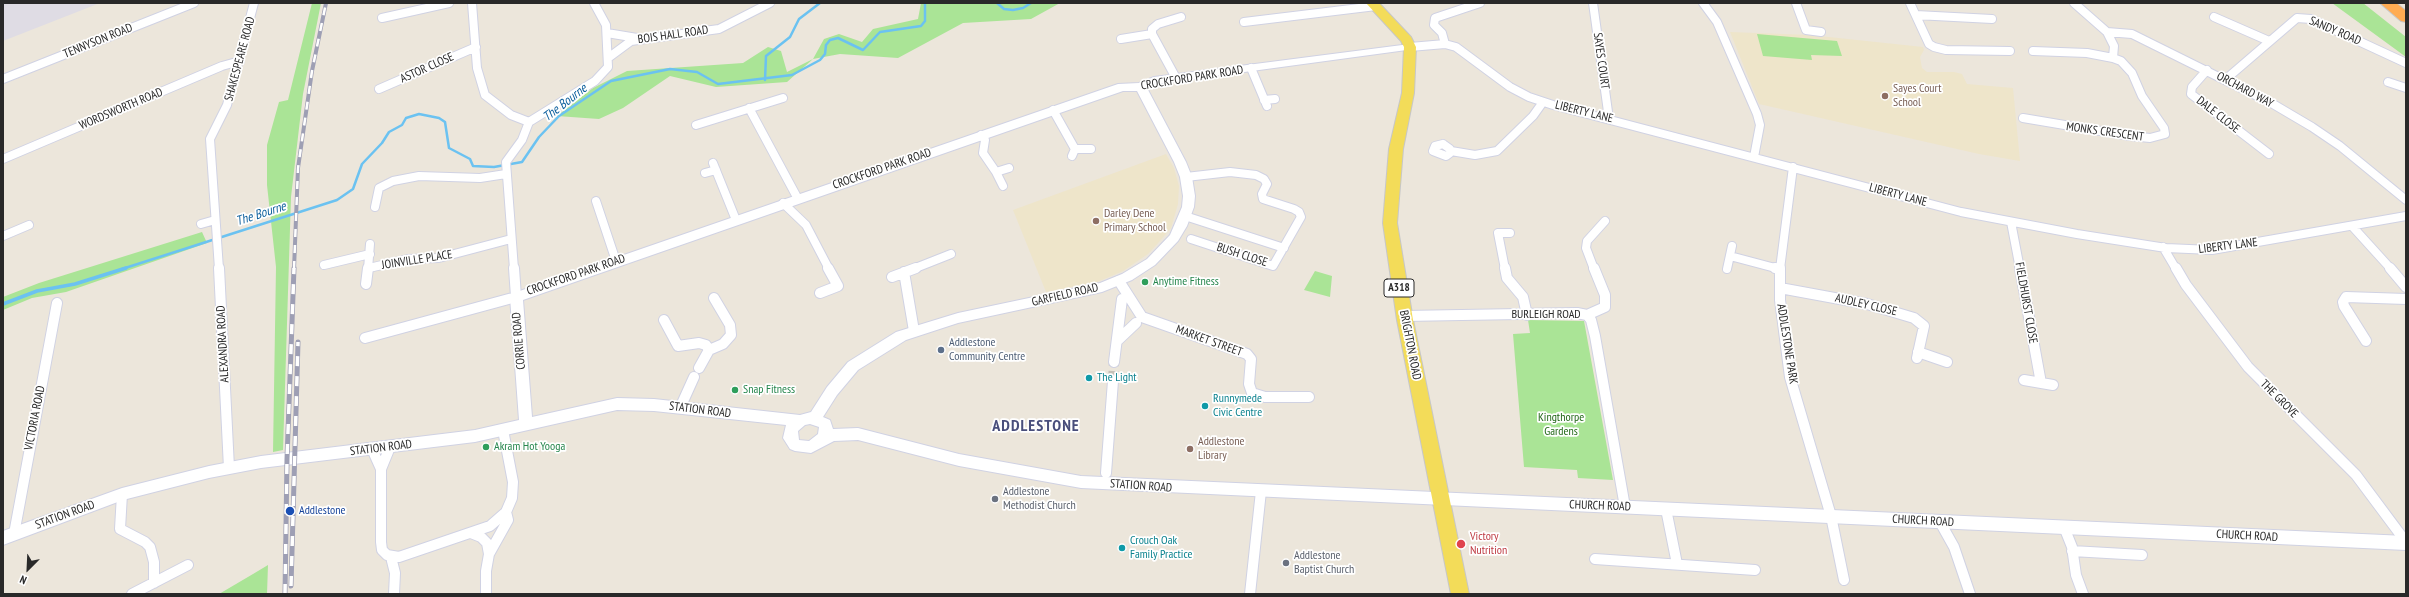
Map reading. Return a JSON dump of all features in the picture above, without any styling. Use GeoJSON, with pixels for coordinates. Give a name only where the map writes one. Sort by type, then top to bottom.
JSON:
{"type":"FeatureCollection","features":[{"type":"Feature","properties":{"kind":"highway"},"geometry":{"type":"LineString","coordinates":[[2387,3],[2406,18]]}},
{"type":"Feature","properties":{"kind":"main road"},"geometry":{"type":"LineString","coordinates":[[1374,5],[1407,40],[1410,47]]}},
{"type":"Feature","properties":{"kind":"main road","name":"CROCKFORD PARK ROAD"},"geometry":{"type":"LineString","coordinates":[[516,297],[783,203],[1122,87],[1141,87],[1154,81],[1410,47]]}},
{"type":"Feature","properties":{"kind":"main road","name":"BRIGHTON ROAD"},"geometry":{"type":"LineString","coordinates":[[1410,47],[1408,94],[1397,144],[1390,223],[1404,316],[1440,498]]}},
{"type":"Feature","properties":{"kind":"main road","name":"GARFIELD ROAD"},"geometry":{"type":"LineString","coordinates":[[807,420],[853,366],[883,346],[914,331],[988,311],[1102,287],[1119,281],[1152,262],[1174,238],[1185,216],[1189,196],[1186,176],[1141,87]]}},
{"type":"Feature","properties":{"kind":"main road","name":"CORRIE ROAD"},"geometry":{"type":"LineString","coordinates":[[516,297],[526,425]]}},
{"type":"Feature","properties":{"kind":"main road","name":"STATION ROAD"},"geometry":{"type":"LineString","coordinates":[[9,536],[122,494],[228,468],[372,450],[503,430],[617,404],[634,403],[766,418],[807,420]]}},
{"type":"Feature","properties":{"kind":"main road","name":"STATION ROAD"},"geometry":{"type":"LineString","coordinates":[[766,418],[790,432]]}},
{"type":"Feature","properties":{"kind":"main road"},"geometry":{"type":"LineString","coordinates":[[807,420],[822,421],[824,434],[811,447],[800,447],[791,442],[790,432],[807,420]]}},
{"type":"Feature","properties":{"kind":"main road","name":"STATION ROAD"},"geometry":{"type":"LineString","coordinates":[[824,434],[858,434],[959,460],[1059,479],[1159,487],[1440,498]]}},
{"type":"Feature","properties":{"kind":"main road","name":"CHURCH ROAD"},"geometry":{"type":"LineString","coordinates":[[1440,498],[1666,510],[1831,516],[2406,543]]}},
{"type":"Feature","properties":{"kind":"main road","name":"A318"},"geometry":{"type":"LineString","coordinates":[[1440,498],[1460,594]]}},
{"type":"Feature","properties":{"kind":"street","name":"TENNYSON ROAD"},"geometry":{"type":"LineString","coordinates":[[3,79],[194,3]]}},
{"type":"Feature","properties":{"kind":"street","name":"SHAKESPEARE ROAD"},"geometry":{"type":"LineString","coordinates":[[223,114],[240,61],[254,3]]}},
{"type":"Feature","properties":{"kind":"street"},"geometry":{"type":"LineString","coordinates":[[382,18],[449,3]]}},
{"type":"Feature","properties":{"kind":"street"},"geometry":{"type":"LineString","coordinates":[[472,3],[477,68],[486,95],[512,115],[529,122]]}},
{"type":"Feature","properties":{"kind":"street"},"geometry":{"type":"LineString","coordinates":[[375,207],[379,188],[382,185],[419,176],[442,180],[480,178],[506,168],[522,140],[529,122],[604,73],[608,67],[606,25],[594,3]]}},
{"type":"Feature","properties":{"kind":"street","name":"BOIS HALL ROAD"},"geometry":{"type":"LineString","coordinates":[[608,58],[631,41],[643,38],[719,29],[770,3]]}},
{"type":"Feature","properties":{"kind":"street"},"geometry":{"type":"LineString","coordinates":[[1445,44],[1442,32],[1434,25],[1435,18],[1480,3]]}},
{"type":"Feature","properties":{"kind":"street","name":"SAYES COURT"},"geometry":{"type":"LineString","coordinates":[[1593,3],[1609,119]]}},
{"type":"Feature","properties":{"kind":"street"},"geometry":{"type":"LineString","coordinates":[[1703,3],[1721,31],[1757,114],[1760,126],[1754,157]]}},
{"type":"Feature","properties":{"kind":"street"},"geometry":{"type":"LineString","coordinates":[[1796,3],[1806,30],[1821,32]]}},
{"type":"Feature","properties":{"kind":"street"},"geometry":{"type":"LineString","coordinates":[[1910,3],[1929,44],[1939,49],[2010,51]]}},
{"type":"Feature","properties":{"kind":"street"},"geometry":{"type":"LineString","coordinates":[[2077,3],[2107,32],[2114,46],[2114,58]]}},
{"type":"Feature","properties":{"kind":"street"},"geometry":{"type":"LineString","coordinates":[[1244,22],[1374,5]]}},
{"type":"Feature","properties":{"kind":"street"},"geometry":{"type":"LineString","coordinates":[[1916,15],[1992,19]]}},
{"type":"Feature","properties":{"kind":"street"},"geometry":{"type":"LineString","coordinates":[[1176,78],[1152,34],[1152,29],[1158,24],[1181,17]]}},
{"type":"Feature","properties":{"kind":"street"},"geometry":{"type":"LineString","coordinates":[[2214,17],[2269,41]]}},
{"type":"Feature","properties":{"kind":"street","name":"SANDY ROAD"},"geometry":{"type":"LineString","coordinates":[[2226,79],[2297,18],[2304,18],[2406,63]]}},
{"type":"Feature","properties":{"kind":"street","name":"ORCHARD WAY"},"geometry":{"type":"LineString","coordinates":[[2107,32],[2132,34],[2226,79],[2273,104],[2329,138],[2406,200]]}},
{"type":"Feature","properties":{"kind":"street"},"geometry":{"type":"LineString","coordinates":[[607,33],[643,38]]}},
{"type":"Feature","properties":{"kind":"street"},"geometry":{"type":"LineString","coordinates":[[1121,39],[1152,34]]}},
{"type":"Feature","properties":{"kind":"street","name":"LIBERTY LANE"},"geometry":{"type":"LineString","coordinates":[[1410,47],[1445,44],[1456,47],[1510,87],[1543,102],[1955,210],[2011,222],[2163,247],[2212,250],[2406,216]]}},
{"type":"Feature","properties":{"kind":"street","name":"ASTOR CLOSE"},"geometry":{"type":"LineString","coordinates":[[379,90],[476,47]]}},
{"type":"Feature","properties":{"kind":"street","name":"MONKS CRESCENT"},"geometry":{"type":"LineString","coordinates":[[2023,118],[2061,126],[2139,137],[2150,138],[2165,134],[2164,128],[2142,96],[2132,73],[2121,61],[2114,58],[2087,53],[2033,51]]}},
{"type":"Feature","properties":{"kind":"street","name":"WORDSWORTH ROAD"},"geometry":{"type":"LineString","coordinates":[[3,159],[220,67],[240,61]]}},
{"type":"Feature","properties":{"kind":"street"},"geometry":{"type":"LineString","coordinates":[[1251,68],[1265,103],[1275,99]]}},
{"type":"Feature","properties":{"kind":"street","name":"DALE CLOSE"},"geometry":{"type":"LineString","coordinates":[[2207,70],[2190,90],[2191,94],[2269,154]]}},
{"type":"Feature","properties":{"kind":"street"},"geometry":{"type":"LineString","coordinates":[[2388,82],[2406,88]]}},
{"type":"Feature","properties":{"kind":"street"},"geometry":{"type":"LineString","coordinates":[[696,125],[783,98]]}},
{"type":"Feature","properties":{"kind":"street"},"geometry":{"type":"LineString","coordinates":[[1451,151],[1475,155],[1497,151],[1533,116],[1543,102]]}},
{"type":"Feature","properties":{"kind":"street"},"geometry":{"type":"LineString","coordinates":[[749,108],[798,199]]}},
{"type":"Feature","properties":{"kind":"street"},"geometry":{"type":"LineString","coordinates":[[1053,110],[1073,153],[1091,149]]}},
{"type":"Feature","properties":{"kind":"street","name":"ALEXANDRA ROAD"},"geometry":{"type":"LineString","coordinates":[[223,114],[210,139],[215,218],[218,239],[228,468]]}},
{"type":"Feature","properties":{"kind":"street"},"geometry":{"type":"LineString","coordinates":[[981,135],[985,140],[983,153],[996,172],[1003,186]]}},
{"type":"Feature","properties":{"kind":"street"},"geometry":{"type":"LineString","coordinates":[[705,173],[714,166],[736,220]]}},
{"type":"Feature","properties":{"kind":"street","name":"ADDLESTONE PARK"},"geometry":{"type":"LineString","coordinates":[[1793,167],[1780,269],[1780,288],[1790,377],[1809,446],[1831,516],[1844,580]]}},
{"type":"Feature","properties":{"kind":"street","name":"CORRIE ROAD"},"geometry":{"type":"LineString","coordinates":[[506,168],[516,297]]}},
{"type":"Feature","properties":{"kind":"street"},"geometry":{"type":"LineString","coordinates":[[996,172],[1009,168]]}},
{"type":"Feature","properties":{"kind":"street","name":"BUSH CLOSE"},"geometry":{"type":"LineString","coordinates":[[1186,176],[1230,172],[1247,173],[1264,179],[1267,184],[1262,194],[1263,199],[1294,209],[1301,217],[1273,266],[1191,239]]}},
{"type":"Feature","properties":{"kind":"street"},"geometry":{"type":"LineString","coordinates":[[596,201],[616,261]]}},
{"type":"Feature","properties":{"kind":"street"},"geometry":{"type":"LineString","coordinates":[[783,203],[806,224],[838,286],[820,293]]}},
{"type":"Feature","properties":{"kind":"street","name":"BUSH CLOSE"},"geometry":{"type":"LineString","coordinates":[[1185,216],[1284,248]]}},
{"type":"Feature","properties":{"kind":"street"},"geometry":{"type":"LineString","coordinates":[[200,224],[215,218]]}},
{"type":"Feature","properties":{"kind":"street"},"geometry":{"type":"LineString","coordinates":[[1587,315],[1605,306],[1605,295],[1586,248],[1587,241],[1605,221]]}},
{"type":"Feature","properties":{"kind":"street","name":"FIELDHURST CLOSE"},"geometry":{"type":"LineString","coordinates":[[2011,222],[2040,383]]}},
{"type":"Feature","properties":{"kind":"street"},"geometry":{"type":"LineString","coordinates":[[3,236],[29,224]]}},
{"type":"Feature","properties":{"kind":"street"},"geometry":{"type":"LineString","coordinates":[[2352,226],[2370,244],[2406,287]]}},
{"type":"Feature","properties":{"kind":"street"},"geometry":{"type":"LineString","coordinates":[[1510,233],[1498,233],[1507,278],[1523,298],[1527,315]]}},
{"type":"Feature","properties":{"kind":"street","name":"JOINVILLE PLACE"},"geometry":{"type":"LineString","coordinates":[[369,268],[408,259],[440,258],[511,239]]}},
{"type":"Feature","properties":{"kind":"street","name":"JOINVILLE PLACE"},"geometry":{"type":"LineString","coordinates":[[366,284],[366,271],[369,268],[370,244]]}},
{"type":"Feature","properties":{"kind":"street"},"geometry":{"type":"LineString","coordinates":[[1727,269],[1732,246]]}},
{"type":"Feature","properties":{"kind":"street","name":"THE GROVE"},"geometry":{"type":"LineString","coordinates":[[2163,247],[2186,285],[2248,367],[2356,475],[2406,543]]}},
{"type":"Feature","properties":{"kind":"street","name":"JOINVILLE PLACE"},"geometry":{"type":"LineString","coordinates":[[324,265],[370,254]]}},
{"type":"Feature","properties":{"kind":"street"},"geometry":{"type":"LineString","coordinates":[[892,277],[951,254]]}},
{"type":"Feature","properties":{"kind":"street"},"geometry":{"type":"LineString","coordinates":[[1730,256],[1780,269]]}},
{"type":"Feature","properties":{"kind":"street"},"geometry":{"type":"LineString","coordinates":[[904,272],[914,331]]}},
{"type":"Feature","properties":{"kind":"street","name":"MARKET STREET"},"geometry":{"type":"LineString","coordinates":[[1119,281],[1142,317],[1247,354],[1251,359],[1249,384],[1252,393],[1265,397],[1309,397]]}},
{"type":"Feature","properties":{"kind":"street","name":"AUDLEY CLOSE"},"geometry":{"type":"LineString","coordinates":[[1780,288],[1867,304],[1914,318],[1924,326],[1918,355],[1946,362]]}},
{"type":"Feature","properties":{"kind":"street","name":"CROCKFORD PARK ROAD"},"geometry":{"type":"LineString","coordinates":[[365,338],[516,297]]}},
{"type":"Feature","properties":{"kind":"street"},"geometry":{"type":"LineString","coordinates":[[2366,341],[2344,306],[2343,302],[2346,297],[2406,299]]}},
{"type":"Feature","properties":{"kind":"street"},"geometry":{"type":"LineString","coordinates":[[680,408],[696,372],[709,350],[728,340],[731,335],[730,325],[714,298]]}},
{"type":"Feature","properties":{"kind":"street"},"geometry":{"type":"LineString","coordinates":[[1114,362],[1122,299]]}},
{"type":"Feature","properties":{"kind":"street","name":"VICTORIA ROAD"},"geometry":{"type":"LineString","coordinates":[[9,536],[14,525],[57,303]]}},
{"type":"Feature","properties":{"kind":"street","name":"BURLEIGH ROAD"},"geometry":{"type":"LineString","coordinates":[[1404,316],[1587,315],[1591,320],[1596,336],[1625,507]]}},
{"type":"Feature","properties":{"kind":"street"},"geometry":{"type":"LineString","coordinates":[[664,320],[678,346],[699,343],[706,346],[709,350]]}},
{"type":"Feature","properties":{"kind":"street"},"geometry":{"type":"LineString","coordinates":[[1117,341],[1136,323]]}},
{"type":"Feature","properties":{"kind":"street"},"geometry":{"type":"LineString","coordinates":[[2024,380],[2053,385]]}},
{"type":"Feature","properties":{"kind":"street"},"geometry":{"type":"LineString","coordinates":[[1106,473],[1113,381]]}},
{"type":"Feature","properties":{"kind":"street"},"geometry":{"type":"LineString","coordinates":[[391,557],[408,555],[471,533],[497,522],[506,512],[512,498],[512,482],[507,442],[503,430]]}},
{"type":"Feature","properties":{"kind":"street"},"geometry":{"type":"LineString","coordinates":[[390,447],[381,469],[380,542],[382,550],[391,557],[395,573],[394,594]]}},
{"type":"Feature","properties":{"kind":"street"},"geometry":{"type":"LineString","coordinates":[[372,450],[381,469]]}},
{"type":"Feature","properties":{"kind":"street"},"geometry":{"type":"LineString","coordinates":[[1250,594],[1261,491]]}},
{"type":"Feature","properties":{"kind":"street"},"geometry":{"type":"LineString","coordinates":[[122,494],[120,529],[145,542],[150,548],[154,562],[154,583]]}},
{"type":"Feature","properties":{"kind":"street"},"geometry":{"type":"LineString","coordinates":[[1666,510],[1677,564]]}},
{"type":"Feature","properties":{"kind":"street"},"geometry":{"type":"LineString","coordinates":[[486,594],[486,571],[489,554],[508,520],[506,512]]}},
{"type":"Feature","properties":{"kind":"street"},"geometry":{"type":"LineString","coordinates":[[1940,522],[1954,548],[1970,594]]}},
{"type":"Feature","properties":{"kind":"street"},"geometry":{"type":"LineString","coordinates":[[2064,527],[2072,551],[2076,575],[2083,594]]}},
{"type":"Feature","properties":{"kind":"street"},"geometry":{"type":"LineString","coordinates":[[471,533],[481,537],[487,543],[489,554]]}},
{"type":"Feature","properties":{"kind":"street"},"geometry":{"type":"LineString","coordinates":[[2072,551],[2142,555]]}},
{"type":"Feature","properties":{"kind":"street"},"geometry":{"type":"LineString","coordinates":[[1595,559],[1755,570]]}},
{"type":"Feature","properties":{"kind":"street"},"geometry":{"type":"LineString","coordinates":[[132,594],[188,565]]}},
{"type":"Feature","properties":{"kind":"shaded area"},"geometry":{"type":"Polygon","coordinates":[[[3,3],[100,3],[3,41],[3,3]]]}},
{"type":"Feature","properties":{"kind":"shaded area","name":"Sayes Court School"},"geometry":{"type":"Polygon","coordinates":[[[1730,32],[1810,35],[1923,47],[1924,50],[1920,57],[1922,68],[1927,72],[1954,72],[1962,74],[1967,84],[2013,88],[2020,161],[1979,154],[1759,104],[1730,32]]]}},
{"type":"Feature","properties":{"kind":"shaded area","name":"Darley Dene Primary School"},"geometry":{"type":"Polygon","coordinates":[[[1166,154],[1174,168],[1179,186],[1178,204],[1171,228],[1159,242],[1148,254],[1123,271],[1097,282],[1046,292],[1013,210],[1166,154]]]}},
{"type":"Feature","properties":{"kind":"green space"},"geometry":{"type":"Polygon","coordinates":[[[312,3],[321,3],[303,94],[291,197],[283,450],[273,452],[276,267],[267,185],[267,145],[279,102],[288,100],[312,3]]]}},
{"type":"Feature","properties":{"kind":"green space"},"geometry":{"type":"Polygon","coordinates":[[[921,3],[1060,3],[1031,19],[963,23],[898,58],[840,54],[813,59],[824,39],[839,34],[862,42],[873,29],[918,19],[921,3]]]}},
{"type":"Feature","properties":{"kind":"green space"},"geometry":{"type":"Polygon","coordinates":[[[2332,3],[2363,3],[2406,37],[2406,57],[2332,3]]]}},
{"type":"Feature","properties":{"kind":"green space"},"geometry":{"type":"Polygon","coordinates":[[[1757,34],[1837,41],[1842,56],[1811,55],[1812,60],[1763,56],[1757,34]]]}},
{"type":"Feature","properties":{"kind":"green space"},"geometry":{"type":"Polygon","coordinates":[[[768,47],[781,51],[787,72],[813,59],[787,82],[716,87],[670,76],[623,108],[599,119],[557,116],[593,88],[627,71],[743,63],[768,47]]]}},
{"type":"Feature","properties":{"kind":"green space"},"geometry":{"type":"Polygon","coordinates":[[[202,232],[207,243],[66,292],[32,298],[3,310],[3,297],[39,283],[202,232]]]}},
{"type":"Feature","properties":{"kind":"green space"},"geometry":{"type":"Polygon","coordinates":[[[1315,271],[1332,276],[1330,297],[1304,290],[1315,271]]]}},
{"type":"Feature","properties":{"kind":"green space","name":"Kingthorpe Gardens"},"geometry":{"type":"Polygon","coordinates":[[[1528,320],[1584,321],[1613,480],[1578,478],[1577,470],[1524,467],[1513,334],[1530,333],[1528,320]]]}},
{"type":"Feature","properties":{"kind":"green space"},"geometry":{"type":"Polygon","coordinates":[[[268,565],[267,594],[219,594],[253,574],[268,565]]]}},
{"type":"Feature","properties":{"kind":"waterway"},"geometry":{"type":"LineString","coordinates":[[765,78],[766,56],[790,37],[799,19],[820,3]]}},
{"type":"Feature","properties":{"kind":"waterway","name":"The Bourne"},"geometry":{"type":"LineString","coordinates":[[765,78],[792,75],[820,60],[825,54],[826,45],[830,40],[838,38],[863,50],[880,32],[921,26],[925,21],[925,3]]}},
{"type":"Feature","properties":{"kind":"waterway","name":"The Bourne"},"geometry":{"type":"LineString","coordinates":[[997,3],[1004,9],[1013,10],[1023,8],[1031,3]]}},
{"type":"Feature","properties":{"kind":"waterway","name":"The Bourne"},"geometry":{"type":"LineString","coordinates":[[122,269],[337,200],[353,189],[362,164],[382,143],[389,132],[402,125],[406,118],[419,114],[439,118],[445,122],[449,148],[470,159],[473,166],[494,167],[522,162],[539,137],[559,116],[611,81],[670,69],[697,72],[718,84],[765,78]]}},
{"type":"Feature","properties":{"kind":"waterway","name":"The Bourne"},"geometry":{"type":"LineString","coordinates":[[3,304],[37,291],[75,284],[126,268]]}},
{"type":"Feature","properties":{"kind":"tunnel"},"geometry":{"type":"LineString","coordinates":[[1113,381],[1114,362]]}},
{"type":"Feature","properties":{"kind":"railway"},"geometry":{"type":"LineString","coordinates":[[294,269],[298,168],[312,71],[326,3]]}},
{"type":"Feature","properties":{"kind":"railway"},"geometry":{"type":"LineString","coordinates":[[285,594],[287,459],[294,268]]}},
{"type":"Feature","properties":{"kind":"railway"},"geometry":{"type":"LineString","coordinates":[[291,586],[298,342]]}},
{"type":"Feature","properties":{"kind":"place","name":"Sayes Court School"},"geometry":{"type":"Point","coordinates":[1885,96]}},
{"type":"Feature","properties":{"kind":"place","name":"Darley Dene Primary School"},"geometry":{"type":"Point","coordinates":[1096,221]}},
{"type":"Feature","properties":{"kind":"place","name":"Anytime Fitness"},"geometry":{"type":"Point","coordinates":[1145,282]}},
{"type":"Feature","properties":{"kind":"place","name":"Addlestone Community Centre"},"geometry":{"type":"Point","coordinates":[941,350]}},
{"type":"Feature","properties":{"kind":"place","name":"The Light"},"geometry":{"type":"Point","coordinates":[1089,378]}},
{"type":"Feature","properties":{"kind":"place","name":"Snap Fitness"},"geometry":{"type":"Point","coordinates":[735,390]}},
{"type":"Feature","properties":{"kind":"place","name":"Runnymede Civic Centre"},"geometry":{"type":"Point","coordinates":[1205,406]}},
{"type":"Feature","properties":{"kind":"place","name":"Akram Hot Yooga"},"geometry":{"type":"Point","coordinates":[486,447]}},
{"type":"Feature","properties":{"kind":"place","name":"Addlestone Library"},"geometry":{"type":"Point","coordinates":[1190,449]}},
{"type":"Feature","properties":{"kind":"place","name":"Addlestone Methodist Church"},"geometry":{"type":"Point","coordinates":[995,499]}},
{"type":"Feature","properties":{"kind":"place","name":"Addlestone"},"geometry":{"type":"Point","coordinates":[290,511]}},
{"type":"Feature","properties":{"kind":"place","name":"Victory Nutrition"},"geometry":{"type":"Point","coordinates":[1461,544]}},
{"type":"Feature","properties":{"kind":"place","name":"Crouch Oak Family Practice"},"geometry":{"type":"Point","coordinates":[1122,548]}},
{"type":"Feature","properties":{"kind":"place","name":"Addlestone Baptist Church"},"geometry":{"type":"Point","coordinates":[1286,563]}},
{"type":"Feature","properties":{"kind":"district","name":"ADDLESTONE"},"geometry":{"type":"Point","coordinates":[1036,426]}}]}
